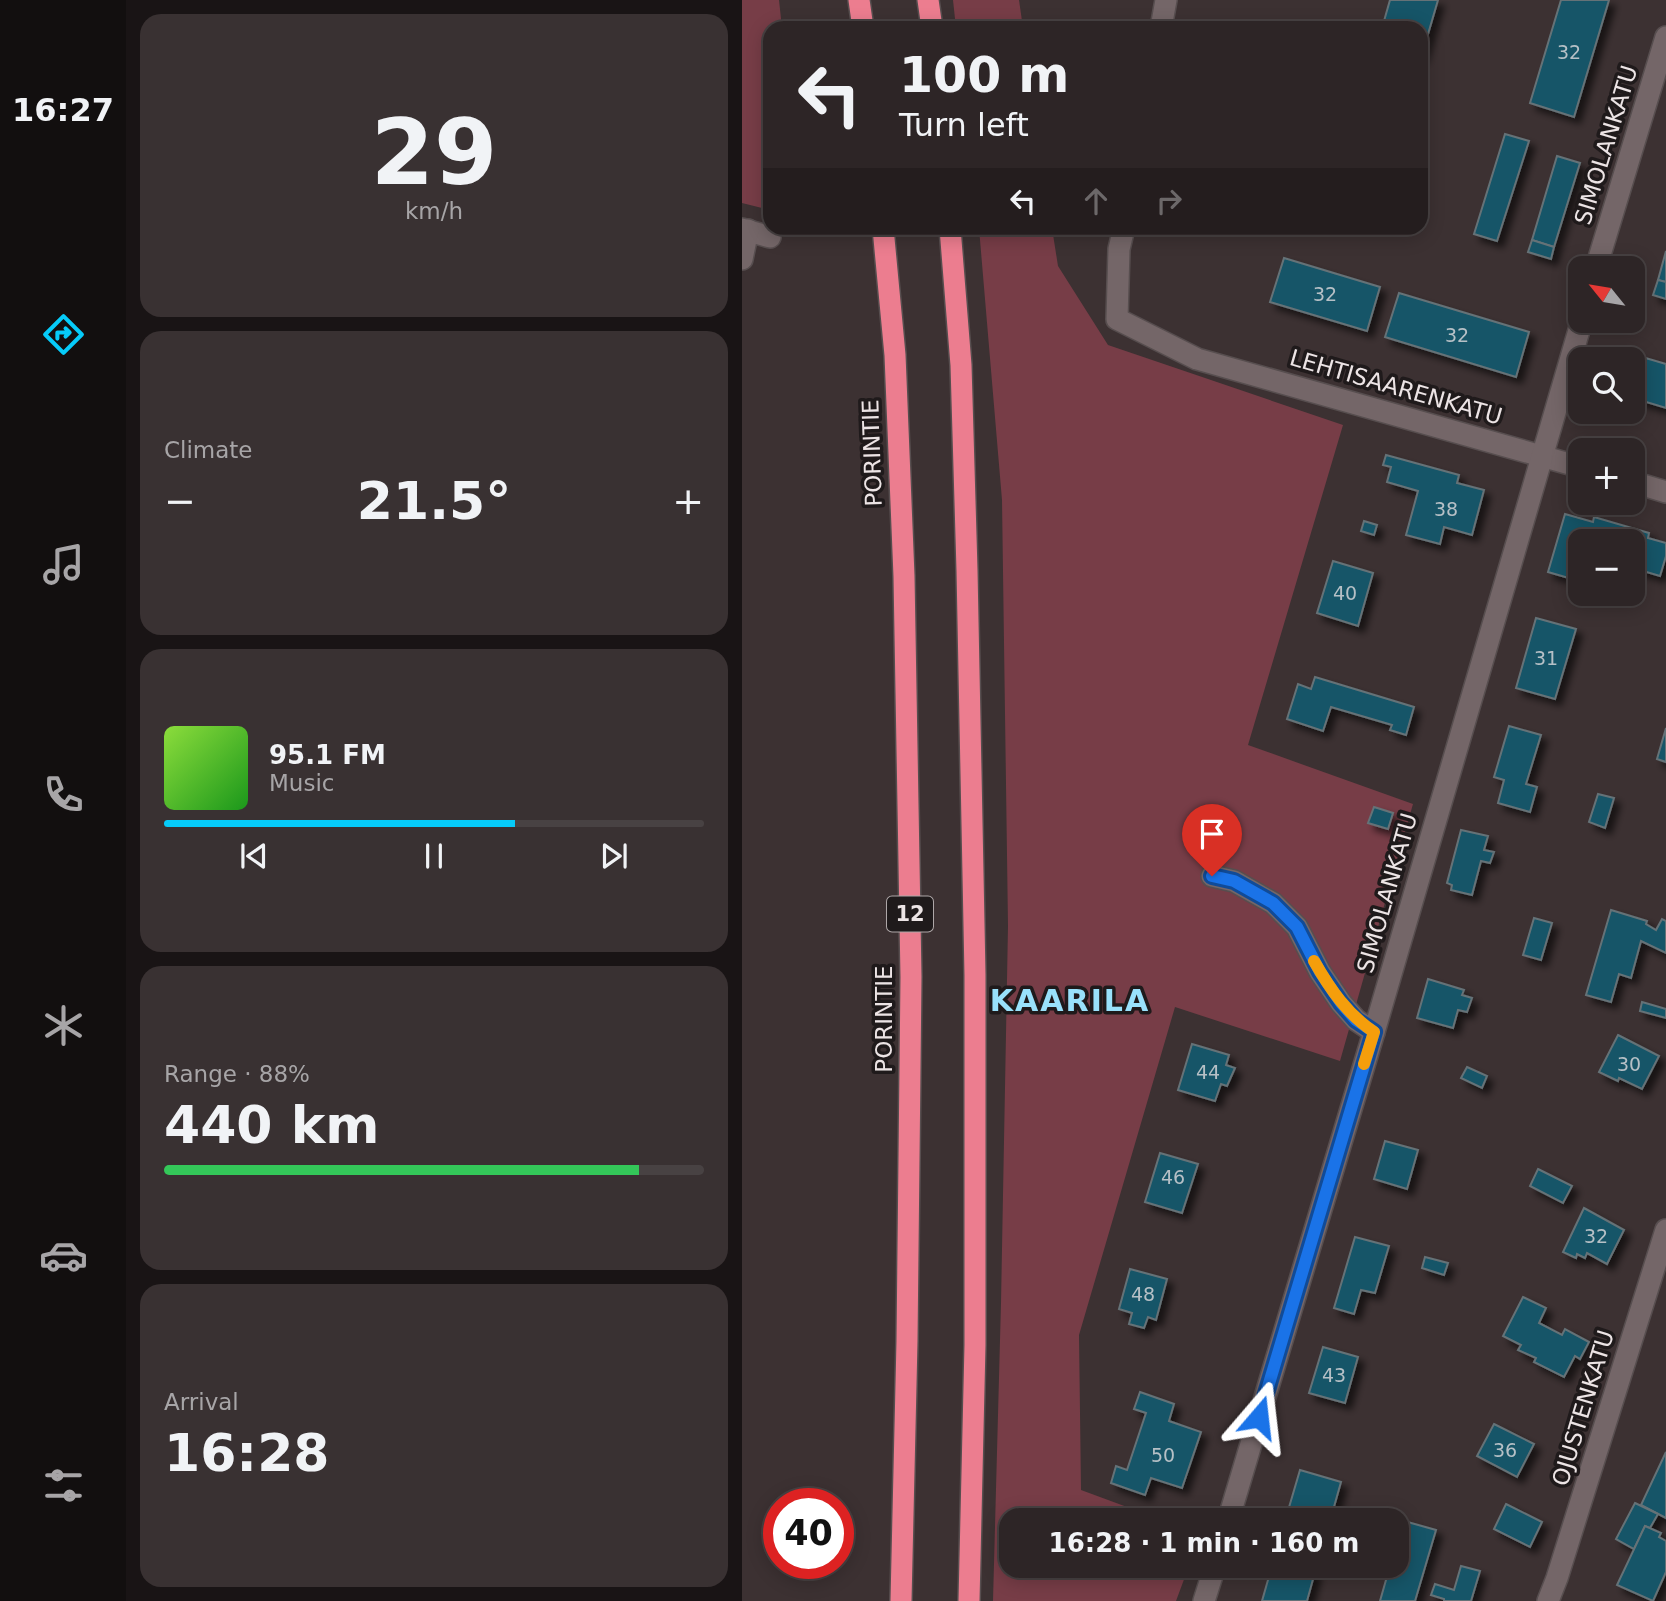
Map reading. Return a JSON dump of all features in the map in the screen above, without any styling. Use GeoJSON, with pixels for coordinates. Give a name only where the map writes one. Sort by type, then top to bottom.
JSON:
{"type":"FeatureCollection","features":[{"type":"Feature","properties":{"kind":"highway"},"geometry":{"type":"LineString","coordinates":[[859,0],[862,21]]}},
{"type":"Feature","properties":{"kind":"highway"},"geometry":{"type":"LineString","coordinates":[[928,0],[931,21]]}},
{"type":"Feature","properties":{"kind":"highway","name":"PORINTIE"},"geometry":{"type":"LineString","coordinates":[[884,235],[895,355],[904,576],[911,977],[901,1601]]}},
{"type":"Feature","properties":{"kind":"highway"},"geometry":{"type":"LineString","coordinates":[[951,235],[961,365],[968,570],[975,975],[975,1345],[969,1601]]}},
{"type":"Feature","properties":{"kind":"street"},"geometry":{"type":"LineString","coordinates":[[1162,21],[1166,0]]}},
{"type":"Feature","properties":{"kind":"street","name":"SIMOLANKATU"},"geometry":{"type":"LineString","coordinates":[[1600,256],[1666,37]]}},
{"type":"Feature","properties":{"kind":"street"},"geometry":{"type":"LineString","coordinates":[[742,259],[745,230],[770,237]]}},
{"type":"Feature","properties":{"kind":"street","name":"LEHTISAARENKATU"},"geometry":{"type":"LineString","coordinates":[[1122,235],[1119,248],[1116,319],[1197,359],[1568,464]]}},
{"type":"Feature","properties":{"kind":"street","name":"SIMOLANKATU"},"geometry":{"type":"LineString","coordinates":[[1232,1508],[1578,333]]}},
{"type":"Feature","properties":{"kind":"street"},"geometry":{"type":"LineString","coordinates":[[1645,486],[1666,492]]}},
{"type":"Feature","properties":{"kind":"street"},"geometry":{"type":"LineString","coordinates":[[1212,876],[1234,881],[1273,903],[1297,927],[1320,972],[1341,1003],[1356,1020],[1374,1032]]}},
{"type":"Feature","properties":{"kind":"street","name":"OJUSTENKATU"},"geometry":{"type":"LineString","coordinates":[[1548,1601],[1666,1230]]}},
{"type":"Feature","properties":{"kind":"street"},"geometry":{"type":"LineString","coordinates":[[1204,1601],[1211,1578]]}},
{"type":"Feature","properties":{"kind":"shaded area"},"geometry":{"type":"Polygon","coordinates":[[[742,0],[779,0],[781,21],[763,21],[763,208],[742,203],[742,0]]]}},
{"type":"Feature","properties":{"kind":"shaded area"},"geometry":{"type":"Polygon","coordinates":[[[953,0],[1019,0],[1022,21],[955,21],[953,0]]]}},
{"type":"Feature","properties":{"kind":"shaded area"},"geometry":{"type":"Polygon","coordinates":[[[980,235],[1053,235],[1058,266],[1108,345],[1343,425],[1248,745],[1413,804],[1340,1061],[1175,1007],[1079,1335],[1081,1490],[1130,1508],[999,1508],[999,1578],[1185,1578],[1176,1601],[993,1601],[1008,926],[1002,500],[980,235]]]}},
{"type":"Feature","properties":{"kind":"building"},"geometry":{"type":"Polygon","coordinates":[[[1390,0],[1438,0],[1428,34],[1428,21],[1384,21],[1390,0]]]}},
{"type":"Feature","properties":{"kind":"building"},"geometry":{"type":"Polygon","coordinates":[[[1561,0],[1609,0],[1574,117],[1530,103],[1561,0]]]}},
{"type":"Feature","properties":{"kind":"building"},"geometry":{"type":"Polygon","coordinates":[[[1505,134],[1529,141],[1497,241],[1474,234],[1505,134]]]}},
{"type":"Feature","properties":{"kind":"building"},"geometry":{"type":"Polygon","coordinates":[[[1557,156],[1580,163],[1554,247],[1532,240],[1557,156]]]}},
{"type":"Feature","properties":{"kind":"building"},"geometry":{"type":"Polygon","coordinates":[[[1532,240],[1554,247],[1551,259],[1528,252],[1532,240]]]}},
{"type":"Feature","properties":{"kind":"building"},"geometry":{"type":"Polygon","coordinates":[[[1666,251],[1666,282],[1658,280],[1666,251]]]}},
{"type":"Feature","properties":{"kind":"building"},"geometry":{"type":"Polygon","coordinates":[[[1284,258],[1380,287],[1367,331],[1270,302],[1284,258]]]}},
{"type":"Feature","properties":{"kind":"building"},"geometry":{"type":"Polygon","coordinates":[[[1658,280],[1666,282],[1666,299],[1653,295],[1658,280]]]}},
{"type":"Feature","properties":{"kind":"building"},"geometry":{"type":"Polygon","coordinates":[[[1399,293],[1529,332],[1516,377],[1385,337],[1399,293]]]}},
{"type":"Feature","properties":{"kind":"building"},"geometry":{"type":"Polygon","coordinates":[[[1645,358],[1666,364],[1666,408],[1645,402],[1645,358]]]}},
{"type":"Feature","properties":{"kind":"building"},"geometry":{"type":"Polygon","coordinates":[[[1386,455],[1459,475],[1457,483],[1484,490],[1472,535],[1444,527],[1440,544],[1406,535],[1418,491],[1387,482],[1391,467],[1383,465],[1386,455]]]}},
{"type":"Feature","properties":{"kind":"building"},"geometry":{"type":"Polygon","coordinates":[[[1565,514],[1593,522],[1594,517],[1635,529],[1568,529],[1568,578],[1548,572],[1565,514]]]}},
{"type":"Feature","properties":{"kind":"building"},"geometry":{"type":"Polygon","coordinates":[[[1364,521],[1377,525],[1374,535],[1361,531],[1364,521]]]}},
{"type":"Feature","properties":{"kind":"building"},"geometry":{"type":"Polygon","coordinates":[[[1645,532],[1649,533],[1648,538],[1666,543],[1666,556],[1660,576],[1645,572],[1645,532]]]}},
{"type":"Feature","properties":{"kind":"building"},"geometry":{"type":"Polygon","coordinates":[[[1333,561],[1373,573],[1358,626],[1317,613],[1333,561]]]}},
{"type":"Feature","properties":{"kind":"building"},"geometry":{"type":"Polygon","coordinates":[[[1536,618],[1576,629],[1555,699],[1516,688],[1536,618]]]}},
{"type":"Feature","properties":{"kind":"building"},"geometry":{"type":"Polygon","coordinates":[[[1315,677],[1414,707],[1406,735],[1390,730],[1392,725],[1331,707],[1323,731],[1287,719],[1298,684],[1311,689],[1315,677]]]}},
{"type":"Feature","properties":{"kind":"building"},"geometry":{"type":"Polygon","coordinates":[[[1509,726],[1541,735],[1526,784],[1537,787],[1530,812],[1498,803],[1504,780],[1494,777],[1509,726]]]}},
{"type":"Feature","properties":{"kind":"building"},"geometry":{"type":"Polygon","coordinates":[[[1666,728],[1666,762],[1657,759],[1666,728]]]}},
{"type":"Feature","properties":{"kind":"building"},"geometry":{"type":"Polygon","coordinates":[[[1598,794],[1614,798],[1605,828],[1589,822],[1598,794]]]}},
{"type":"Feature","properties":{"kind":"building"},"geometry":{"type":"Polygon","coordinates":[[[1374,807],[1393,813],[1388,829],[1368,823],[1374,807]]]}},
{"type":"Feature","properties":{"kind":"building"},"geometry":{"type":"Polygon","coordinates":[[[1461,830],[1488,836],[1484,850],[1494,852],[1490,863],[1481,861],[1472,895],[1451,890],[1452,885],[1447,883],[1461,830]]]}},
{"type":"Feature","properties":{"kind":"building"},"geometry":{"type":"Polygon","coordinates":[[[1611,910],[1647,921],[1646,924],[1656,930],[1662,919],[1666,921],[1666,953],[1641,941],[1631,978],[1619,974],[1611,1002],[1586,995],[1611,910]]]}},
{"type":"Feature","properties":{"kind":"building"},"geometry":{"type":"Polygon","coordinates":[[[1534,918],[1552,923],[1541,960],[1523,955],[1534,918]]]}},
{"type":"Feature","properties":{"kind":"building"},"geometry":{"type":"Polygon","coordinates":[[[1428,979],[1464,990],[1462,995],[1472,998],[1467,1012],[1458,1010],[1453,1028],[1417,1018],[1428,979]]]}},
{"type":"Feature","properties":{"kind":"building"},"geometry":{"type":"Polygon","coordinates":[[[1642,1002],[1666,1009],[1666,1018],[1640,1011],[1642,1002]]]}},
{"type":"Feature","properties":{"kind":"building"},"geometry":{"type":"Polygon","coordinates":[[[1618,1035],[1659,1056],[1642,1089],[1599,1072],[1618,1035]]]}},
{"type":"Feature","properties":{"kind":"building"},"geometry":{"type":"Polygon","coordinates":[[[1192,1044],[1229,1055],[1226,1065],[1235,1068],[1227,1086],[1221,1084],[1215,1101],[1178,1090],[1192,1044]]]}},
{"type":"Feature","properties":{"kind":"building"},"geometry":{"type":"Polygon","coordinates":[[[1467,1067],[1487,1076],[1482,1088],[1461,1078],[1467,1067]]]}},
{"type":"Feature","properties":{"kind":"building"},"geometry":{"type":"Polygon","coordinates":[[[1385,1141],[1418,1150],[1407,1189],[1374,1179],[1385,1141]]]}},
{"type":"Feature","properties":{"kind":"building"},"geometry":{"type":"Polygon","coordinates":[[[1160,1153],[1198,1164],[1182,1213],[1145,1202],[1160,1153]]]}},
{"type":"Feature","properties":{"kind":"building"},"geometry":{"type":"Polygon","coordinates":[[[1538,1169],[1572,1186],[1563,1203],[1530,1186],[1538,1169]]]}},
{"type":"Feature","properties":{"kind":"building"},"geometry":{"type":"Polygon","coordinates":[[[1584,1208],[1624,1230],[1607,1264],[1587,1253],[1585,1258],[1577,1254],[1576,1258],[1563,1252],[1584,1208]]]}},
{"type":"Feature","properties":{"kind":"building"},"geometry":{"type":"Polygon","coordinates":[[[1355,1237],[1389,1246],[1375,1293],[1361,1290],[1354,1314],[1334,1308],[1355,1237]]]}},
{"type":"Feature","properties":{"kind":"building"},"geometry":{"type":"Polygon","coordinates":[[[1425,1257],[1448,1263],[1444,1275],[1422,1268],[1425,1257]]]}},
{"type":"Feature","properties":{"kind":"building"},"geometry":{"type":"Polygon","coordinates":[[[1130,1269],[1167,1279],[1156,1320],[1148,1317],[1144,1328],[1129,1324],[1132,1313],[1119,1309],[1130,1269]]]}},
{"type":"Feature","properties":{"kind":"building"},"geometry":{"type":"Polygon","coordinates":[[[1523,1297],[1546,1308],[1539,1323],[1562,1335],[1565,1329],[1589,1342],[1580,1359],[1575,1356],[1564,1377],[1534,1362],[1536,1358],[1518,1350],[1521,1345],[1503,1336],[1523,1297]]]}},
{"type":"Feature","properties":{"kind":"building"},"geometry":{"type":"Polygon","coordinates":[[[1323,1347],[1358,1357],[1345,1403],[1309,1393],[1323,1347]]]}},
{"type":"Feature","properties":{"kind":"building"},"geometry":{"type":"Polygon","coordinates":[[[1140,1392],[1174,1404],[1169,1421],[1201,1432],[1182,1488],[1151,1478],[1145,1495],[1111,1483],[1116,1466],[1127,1470],[1146,1413],[1134,1409],[1140,1392]]]}},
{"type":"Feature","properties":{"kind":"building"},"geometry":{"type":"Polygon","coordinates":[[[1494,1424],[1534,1444],[1517,1477],[1477,1456],[1494,1424]]]}},
{"type":"Feature","properties":{"kind":"building"},"geometry":{"type":"Polygon","coordinates":[[[1666,1452],[1666,1518],[1641,1505],[1666,1452]]]}},
{"type":"Feature","properties":{"kind":"building"},"geometry":{"type":"Polygon","coordinates":[[[1300,1470],[1341,1482],[1334,1508],[1289,1508],[1300,1470]]]}},
{"type":"Feature","properties":{"kind":"building"},"geometry":{"type":"Polygon","coordinates":[[[1635,1503],[1658,1514],[1650,1528],[1645,1526],[1634,1549],[1616,1539],[1635,1503]]]}},
{"type":"Feature","properties":{"kind":"building"},"geometry":{"type":"Polygon","coordinates":[[[1506,1504],[1542,1522],[1530,1547],[1494,1529],[1506,1504]]]}},
{"type":"Feature","properties":{"kind":"building"},"geometry":{"type":"Polygon","coordinates":[[[1409,1522],[1436,1530],[1415,1601],[1380,1601],[1387,1578],[1409,1578],[1409,1522]]]}},
{"type":"Feature","properties":{"kind":"building"},"geometry":{"type":"Polygon","coordinates":[[[1645,1526],[1661,1533],[1659,1537],[1666,1541],[1666,1572],[1653,1601],[1617,1585],[1645,1526]]]}},
{"type":"Feature","properties":{"kind":"building"},"geometry":{"type":"Polygon","coordinates":[[[1461,1566],[1480,1571],[1471,1601],[1444,1601],[1431,1595],[1435,1584],[1454,1590],[1461,1566]]]}},
{"type":"Feature","properties":{"kind":"building"},"geometry":{"type":"Polygon","coordinates":[[[1269,1578],[1313,1578],[1307,1601],[1262,1601],[1269,1578]]]}},
{"type":"Feature","properties":{"kind":"slow traffic"},"geometry":{"type":"LineString","coordinates":[[1314,961],[1341,1003],[1356,1020],[1374,1032],[1364,1064]]}},
{"type":"Feature","properties":{"kind":"district","name":"KAARILA"},"geometry":{"type":"Point","coordinates":[1070,1001]}},
{"type":"Feature","properties":{"kind":"route"},"geometry":{"type":"LineString","coordinates":[[1212,876],[1234,881],[1273,903],[1297,927],[1320,972],[1341,1003],[1356,1020],[1374,1032],[1259,1417]]}}]}
